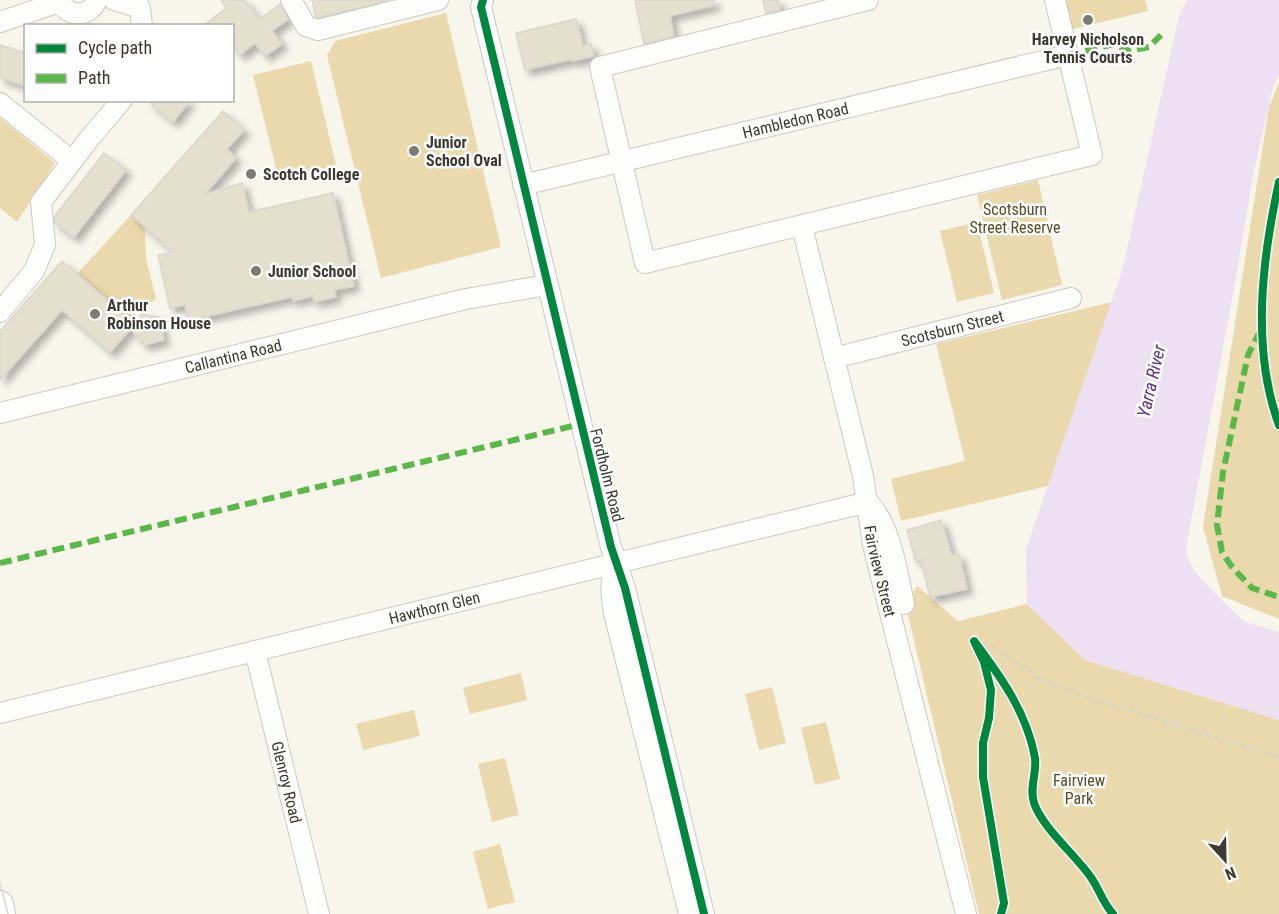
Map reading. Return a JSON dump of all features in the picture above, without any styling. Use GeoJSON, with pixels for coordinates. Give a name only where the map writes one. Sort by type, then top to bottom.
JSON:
{"type":"FeatureCollection","features":[{"type":"Feature","properties":{"kind":"main road"},"geometry":{"type":"LineString","coordinates":[[0,904],[2,914]]}},
{"type":"Feature","properties":{"kind":"street"},"geometry":{"type":"LineString","coordinates":[[0,22],[58,1],[68,11],[81,14],[93,8],[97,0]]}},
{"type":"Feature","properties":{"kind":"street"},"geometry":{"type":"LineString","coordinates":[[114,0],[140,8],[142,24]]}},
{"type":"Feature","properties":{"kind":"street"},"geometry":{"type":"LineString","coordinates":[[291,0],[306,26],[318,30],[438,0]]}},
{"type":"Feature","properties":{"kind":"street","name":"Fordholm Road"},"geometry":{"type":"LineString","coordinates":[[483,0],[481,7],[545,278],[615,563],[625,588],[704,914]]}},
{"type":"Feature","properties":{"kind":"street"},"geometry":{"type":"LineString","coordinates":[[868,0],[600,67],[645,263],[1092,155],[1055,0]]}},
{"type":"Feature","properties":{"kind":"street","name":"Hambledon Road"},"geometry":{"type":"LineString","coordinates":[[523,184],[1068,55]]}},
{"type":"Feature","properties":{"kind":"street"},"geometry":{"type":"LineString","coordinates":[[0,312],[34,271],[45,245],[41,202],[120,102]]}},
{"type":"Feature","properties":{"kind":"street"},"geometry":{"type":"LineString","coordinates":[[0,103],[72,161]]}},
{"type":"Feature","properties":{"kind":"street","name":"Fairview Street"},"geometry":{"type":"LineString","coordinates":[[802,226],[863,476],[873,545],[966,914]]}},
{"type":"Feature","properties":{"kind":"street","name":"Callantina Road"},"geometry":{"type":"LineString","coordinates":[[0,413],[466,299],[488,288],[545,278]]}},
{"type":"Feature","properties":{"kind":"street","name":"Scotsburn Street"},"geometry":{"type":"LineString","coordinates":[[834,358],[1071,298]]}},
{"type":"Feature","properties":{"kind":"street"},"geometry":{"type":"LineString","coordinates":[[868,502],[877,512],[884,526],[904,603]]}},
{"type":"Feature","properties":{"kind":"street","name":"Hawthorn Glen"},"geometry":{"type":"LineString","coordinates":[[0,713],[868,502]]}},
{"type":"Feature","properties":{"kind":"street","name":"Fordholm Road"},"geometry":{"type":"LineString","coordinates":[[615,563],[610,591],[614,613],[689,914]]}},
{"type":"Feature","properties":{"kind":"street","name":"Glenroy Road"},"geometry":{"type":"LineString","coordinates":[[255,651],[319,914]]}},
{"type":"Feature","properties":{"kind":"path"},"geometry":{"type":"LineString","coordinates":[[965,635],[974,641],[990,645],[1039,678],[1077,694],[1279,757]]}},
{"type":"Feature","properties":{"kind":"path"},"geometry":{"type":"LineString","coordinates":[[974,641],[980,651]]}},
{"type":"Feature","properties":{"kind":"green space","name":"Harvey Nicholson Tennis Courts"},"geometry":{"type":"Polygon","coordinates":[[[1062,0],[1145,0],[1148,11],[1069,30],[1062,0]]]}},
{"type":"Feature","properties":{"kind":"green space","name":"Junior School Oval"},"geometry":{"type":"Polygon","coordinates":[[[446,13],[501,247],[381,278],[327,55],[335,41],[446,13]]]}},
{"type":"Feature","properties":{"kind":"green space"},"geometry":{"type":"Polygon","coordinates":[[[311,61],[336,165],[279,180],[253,75],[311,61]]]}},
{"type":"Feature","properties":{"kind":"green space"},"geometry":{"type":"Polygon","coordinates":[[[1279,82],[1279,619],[1222,596],[1203,527],[1269,107],[1279,82]]]}},
{"type":"Feature","properties":{"kind":"green space"},"geometry":{"type":"Polygon","coordinates":[[[0,118],[55,163],[17,222],[0,208],[0,118]]]}},
{"type":"Feature","properties":{"kind":"green space","name":"Scotsburn Street Reserve"},"geometry":{"type":"Polygon","coordinates":[[[1038,180],[1062,285],[1002,300],[977,195],[1038,180]]]}},
{"type":"Feature","properties":{"kind":"green space"},"geometry":{"type":"Polygon","coordinates":[[[131,215],[145,227],[146,259],[156,299],[129,319],[77,274],[131,215]]]}},
{"type":"Feature","properties":{"kind":"green space"},"geometry":{"type":"Polygon","coordinates":[[[977,222],[994,293],[957,302],[940,231],[977,222]]]}},
{"type":"Feature","properties":{"kind":"green space"},"geometry":{"type":"Polygon","coordinates":[[[1112,302],[1048,486],[901,521],[891,479],[965,461],[936,344],[1112,302]]]}},
{"type":"Feature","properties":{"kind":"green space","name":"Fairview Park"},"geometry":{"type":"Polygon","coordinates":[[[917,586],[958,621],[1027,604],[1085,660],[1279,720],[1279,914],[979,914],[906,607],[917,586]]]}},
{"type":"Feature","properties":{"kind":"green space"},"geometry":{"type":"Polygon","coordinates":[[[521,673],[527,700],[470,714],[463,688],[521,673]]]}},
{"type":"Feature","properties":{"kind":"green space"},"geometry":{"type":"Polygon","coordinates":[[[772,687],[786,743],[759,750],[745,694],[772,687]]]}},
{"type":"Feature","properties":{"kind":"green space"},"geometry":{"type":"Polygon","coordinates":[[[414,710],[420,736],[363,750],[356,724],[414,710]]]}},
{"type":"Feature","properties":{"kind":"green space"},"geometry":{"type":"Polygon","coordinates":[[[826,722],[840,779],[815,785],[801,728],[826,722]]]}},
{"type":"Feature","properties":{"kind":"green space"},"geometry":{"type":"Polygon","coordinates":[[[505,758],[519,815],[492,822],[478,764],[505,758]]]}},
{"type":"Feature","properties":{"kind":"green space"},"geometry":{"type":"Polygon","coordinates":[[[500,844],[515,902],[488,909],[473,852],[500,844]]]}},
{"type":"Feature","properties":{"kind":"water","name":"Yarra River"},"geometry":{"type":"Polygon","coordinates":[[[1187,0],[1279,0],[1279,74],[1273,88],[1254,170],[1187,543],[1187,556],[1195,572],[1245,622],[1279,632],[1279,720],[1085,660],[1027,604],[1026,549],[1122,271],[1179,16],[1187,0]]]}},
{"type":"Feature","properties":{"kind":"building"},"geometry":{"type":"Polygon","coordinates":[[[221,0],[245,0],[259,19],[280,4],[288,19],[272,31],[282,44],[265,56],[255,43],[240,55],[234,47],[234,24],[206,24],[226,8],[221,0]]]}},
{"type":"Feature","properties":{"kind":"building"},"geometry":{"type":"Polygon","coordinates":[[[312,0],[389,0],[318,18],[312,0]]]}},
{"type":"Feature","properties":{"kind":"building"},"geometry":{"type":"Polygon","coordinates":[[[635,0],[714,0],[715,5],[670,16],[674,36],[644,44],[635,0]]]}},
{"type":"Feature","properties":{"kind":"building"},"geometry":{"type":"Polygon","coordinates":[[[763,0],[778,0],[780,10],[766,13],[763,0]]]}},
{"type":"Feature","properties":{"kind":"building"},"geometry":{"type":"Polygon","coordinates":[[[576,19],[583,46],[591,44],[594,56],[525,70],[516,33],[576,19]]]}},
{"type":"Feature","properties":{"kind":"building"},"geometry":{"type":"Polygon","coordinates":[[[0,45],[24,52],[24,85],[0,78],[0,45]]]}},
{"type":"Feature","properties":{"kind":"building"},"geometry":{"type":"Polygon","coordinates":[[[149,102],[188,102],[173,122],[149,102]]]}},
{"type":"Feature","properties":{"kind":"building","name":"Junior School"},"geometry":{"type":"Polygon","coordinates":[[[223,111],[244,130],[227,149],[236,158],[205,194],[242,183],[249,212],[333,193],[354,286],[334,290],[336,297],[314,302],[313,296],[293,301],[292,297],[189,320],[185,305],[170,308],[158,255],[173,252],[131,215],[223,111]]]}},
{"type":"Feature","properties":{"kind":"building"},"geometry":{"type":"Polygon","coordinates":[[[104,153],[126,170],[74,237],[55,223],[54,217],[104,153]]]}},
{"type":"Feature","properties":{"kind":"building","name":"Arthur Robinson House"},"geometry":{"type":"Polygon","coordinates":[[[62,261],[135,324],[110,352],[62,310],[0,380],[0,331],[62,261]]]}},
{"type":"Feature","properties":{"kind":"building"},"geometry":{"type":"Polygon","coordinates":[[[141,314],[159,317],[164,340],[145,345],[134,333],[141,314]]]}},
{"type":"Feature","properties":{"kind":"building"},"geometry":{"type":"Polygon","coordinates":[[[941,520],[952,556],[959,554],[967,589],[930,597],[921,560],[916,562],[907,530],[941,520]]]}},
{"type":"Feature","properties":{"kind":"tram line"},"geometry":{"type":"LineString","coordinates":[[0,883],[8,914]]}},
{"type":"Feature","properties":{"kind":"marked path"},"geometry":{"type":"LineString","coordinates":[[1068,55],[1114,44],[1129,51],[1149,47],[1161,35]]}},
{"type":"Feature","properties":{"kind":"marked path"},"geometry":{"type":"LineString","coordinates":[[1260,331],[1248,355],[1223,472],[1217,525],[1222,552],[1232,567],[1252,588],[1279,597]]}},
{"type":"Feature","properties":{"kind":"marked path"},"geometry":{"type":"LineString","coordinates":[[0,563],[581,424]]}},
{"type":"Feature","properties":{"kind":"cycle path"},"geometry":{"type":"LineString","coordinates":[[483,0],[481,7],[611,547],[625,588],[704,914]]}},
{"type":"Feature","properties":{"kind":"cycle path"},"geometry":{"type":"LineString","coordinates":[[1279,182],[1268,242],[1262,304],[1265,366],[1270,396],[1279,425]]}},
{"type":"Feature","properties":{"kind":"cycle path"},"geometry":{"type":"LineString","coordinates":[[1001,914],[1004,903],[983,777],[983,743],[989,718],[991,690],[984,662],[974,641],[1012,696],[1026,726],[1035,758],[1032,792],[1038,813],[1086,870],[1113,914]]}},
{"type":"Feature","properties":{"kind":"place","name":"Harvey Nicholson Tennis Courts"},"geometry":{"type":"Point","coordinates":[1088,20]}},
{"type":"Feature","properties":{"kind":"place","name":"Junior School Oval"},"geometry":{"type":"Point","coordinates":[414,151]}},
{"type":"Feature","properties":{"kind":"place","name":"Scotch College"},"geometry":{"type":"Point","coordinates":[251,174]}},
{"type":"Feature","properties":{"kind":"place","name":"Junior School"},"geometry":{"type":"Point","coordinates":[256,271]}},
{"type":"Feature","properties":{"kind":"place","name":"Arthur Robinson House"},"geometry":{"type":"Point","coordinates":[95,314]}}]}
